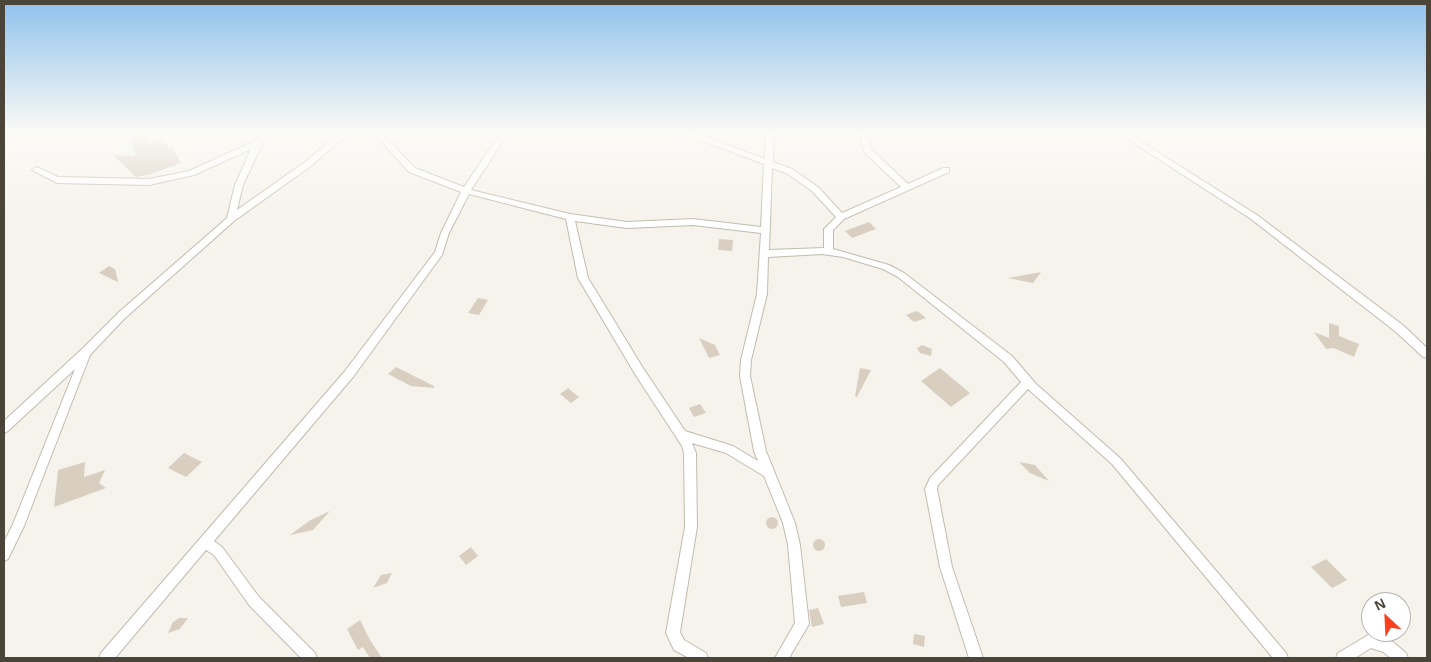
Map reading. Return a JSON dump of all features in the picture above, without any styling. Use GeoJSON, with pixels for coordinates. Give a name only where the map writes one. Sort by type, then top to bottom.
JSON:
{"type":"FeatureCollection","features":[{"type":"Feature","properties":{"kind":"street"},"geometry":{"type":"LineString","coordinates":[[36,170],[57,180],[149,182],[191,173],[214,163]]}},
{"type":"Feature","properties":{"kind":"street"},"geometry":{"type":"LineString","coordinates":[[231,219],[239,185],[249,163]]}},
{"type":"Feature","properties":{"kind":"street"},"geometry":{"type":"LineString","coordinates":[[4,428],[86,352],[120,316],[231,219],[309,163]]}},
{"type":"Feature","properties":{"kind":"street"},"geometry":{"type":"LineString","coordinates":[[406,163],[412,170],[466,191],[570,217],[627,225],[693,222],[766,232]]}},
{"type":"Feature","properties":{"kind":"street"},"geometry":{"type":"LineString","coordinates":[[107,658],[349,374],[439,253],[445,233],[466,191],[485,163]]}},
{"type":"Feature","properties":{"kind":"street"},"geometry":{"type":"LineString","coordinates":[[768,163],[761,304],[746,360],[745,376],[756,436],[789,523],[794,545],[802,611],[800,629],[782,658]]}},
{"type":"Feature","properties":{"kind":"street"},"geometry":{"type":"LineString","coordinates":[[772,163],[805,180],[841,218]]}},
{"type":"Feature","properties":{"kind":"street"},"geometry":{"type":"LineString","coordinates":[[881,163],[907,188]]}},
{"type":"Feature","properties":{"kind":"street"},"geometry":{"type":"LineString","coordinates":[[1170,163],[1254,217],[1400,329],[1427,354]]}},
{"type":"Feature","properties":{"kind":"street"},"geometry":{"type":"LineString","coordinates":[[830,252],[828,229],[841,218],[946,170]]}},
{"type":"Feature","properties":{"kind":"street"},"geometry":{"type":"LineString","coordinates":[[570,217],[583,278],[639,371],[687,444],[690,453],[692,508],[673,632],[679,645],[701,658]]}},
{"type":"Feature","properties":{"kind":"street"},"geometry":{"type":"LineString","coordinates":[[763,254],[792,251],[830,252],[886,267],[901,275],[1008,359],[1028,382],[1131,477],[1281,658]]}},
{"type":"Feature","properties":{"kind":"street"},"geometry":{"type":"LineString","coordinates":[[4,555],[18,526],[86,352]]}},
{"type":"Feature","properties":{"kind":"street"},"geometry":{"type":"LineString","coordinates":[[976,658],[946,567],[931,489],[934,482],[1028,382]]}},
{"type":"Feature","properties":{"kind":"street"},"geometry":{"type":"LineString","coordinates":[[681,435],[729,449],[769,473]]}},
{"type":"Feature","properties":{"kind":"street"},"geometry":{"type":"LineString","coordinates":[[206,543],[218,551],[254,601],[310,658]]}},
{"type":"Feature","properties":{"kind":"street"},"geometry":{"type":"LineString","coordinates":[[1342,658],[1370,641],[1378,642],[1388,647],[1401,658]]}},
{"type":"Feature","properties":{"kind":"building"},"geometry":{"type":"Polygon","coordinates":[[[121,163],[181,163],[151,174],[136,177],[121,163]]]}},
{"type":"Feature","properties":{"kind":"building"},"geometry":{"type":"Polygon","coordinates":[[[869,222],[876,229],[852,238],[845,231],[869,222]]]}},
{"type":"Feature","properties":{"kind":"building"},"geometry":{"type":"Polygon","coordinates":[[[719,239],[733,240],[732,251],[718,250],[719,239]]]}},
{"type":"Feature","properties":{"kind":"building"},"geometry":{"type":"Polygon","coordinates":[[[109,266],[115,269],[118,282],[99,273],[109,266]]]}},
{"type":"Feature","properties":{"kind":"building"},"geometry":{"type":"Polygon","coordinates":[[[1041,272],[1033,283],[1008,278],[1041,272]]]}},
{"type":"Feature","properties":{"kind":"building"},"geometry":{"type":"Polygon","coordinates":[[[478,298],[488,300],[479,315],[468,313],[478,298]]]}},
{"type":"Feature","properties":{"kind":"building"},"geometry":{"type":"Polygon","coordinates":[[[916,311],[926,318],[914,322],[906,315],[916,311]]]}},
{"type":"Feature","properties":{"kind":"building"},"geometry":{"type":"Polygon","coordinates":[[[1329,323],[1339,326],[1339,336],[1359,344],[1354,357],[1334,348],[1326,349],[1314,332],[1329,338],[1329,323]]]}},
{"type":"Feature","properties":{"kind":"building"},"geometry":{"type":"Polygon","coordinates":[[[699,338],[715,345],[720,355],[709,358],[699,338]]]}},
{"type":"Feature","properties":{"kind":"building"},"geometry":{"type":"Polygon","coordinates":[[[922,345],[932,349],[931,356],[920,353],[917,348],[922,345]]]}},
{"type":"Feature","properties":{"kind":"building"},"geometry":{"type":"Polygon","coordinates":[[[396,367],[434,386],[434,388],[411,386],[388,374],[396,367]]]}},
{"type":"Feature","properties":{"kind":"building"},"geometry":{"type":"Polygon","coordinates":[[[860,368],[871,370],[857,397],[855,396],[860,368]]]}},
{"type":"Feature","properties":{"kind":"building"},"geometry":{"type":"Polygon","coordinates":[[[940,368],[970,393],[951,407],[921,381],[940,368]]]}},
{"type":"Feature","properties":{"kind":"building"},"geometry":{"type":"Polygon","coordinates":[[[568,388],[579,397],[571,403],[560,394],[568,388]]]}},
{"type":"Feature","properties":{"kind":"building"},"geometry":{"type":"Polygon","coordinates":[[[700,404],[706,413],[694,417],[689,408],[700,404]]]}},
{"type":"Feature","properties":{"kind":"building"},"geometry":{"type":"Polygon","coordinates":[[[184,453],[202,462],[186,477],[168,468],[184,453]]]}},
{"type":"Feature","properties":{"kind":"building"},"geometry":{"type":"Polygon","coordinates":[[[85,462],[84,477],[105,470],[99,483],[106,488],[54,507],[58,470],[85,462]]]}},
{"type":"Feature","properties":{"kind":"building"},"geometry":{"type":"Polygon","coordinates":[[[1019,462],[1035,465],[1049,481],[1030,473],[1019,462]]]}},
{"type":"Feature","properties":{"kind":"building"},"geometry":{"type":"Polygon","coordinates":[[[330,511],[313,530],[290,535],[309,521],[330,511]]]}},
{"type":"Feature","properties":{"kind":"building"},"geometry":{"type":"Polygon","coordinates":[[[774,517],[777,518],[777,528],[770,529],[767,528],[766,521],[767,518],[774,517]]]}},
{"type":"Feature","properties":{"kind":"building"},"geometry":{"type":"Polygon","coordinates":[[[821,539],[824,540],[824,550],[817,551],[814,550],[813,543],[814,540],[821,539]]]}},
{"type":"Feature","properties":{"kind":"building"},"geometry":{"type":"Polygon","coordinates":[[[471,547],[478,556],[466,565],[459,556],[471,547]]]}},
{"type":"Feature","properties":{"kind":"building"},"geometry":{"type":"Polygon","coordinates":[[[1326,559],[1347,580],[1332,588],[1311,567],[1326,559]]]}},
{"type":"Feature","properties":{"kind":"building"},"geometry":{"type":"Polygon","coordinates":[[[392,573],[387,583],[373,588],[381,575],[392,573]]]}},
{"type":"Feature","properties":{"kind":"building"},"geometry":{"type":"Polygon","coordinates":[[[864,592],[867,603],[841,607],[838,596],[864,592]]]}},
{"type":"Feature","properties":{"kind":"building"},"geometry":{"type":"Polygon","coordinates":[[[818,608],[824,624],[812,627],[809,610],[818,608]]]}},
{"type":"Feature","properties":{"kind":"building"},"geometry":{"type":"Polygon","coordinates":[[[179,618],[188,618],[180,629],[168,633],[173,622],[179,618]]]}},
{"type":"Feature","properties":{"kind":"building"},"geometry":{"type":"Polygon","coordinates":[[[360,620],[382,658],[370,658],[363,647],[358,650],[347,629],[360,620]]]}},
{"type":"Feature","properties":{"kind":"building"},"geometry":{"type":"Polygon","coordinates":[[[914,634],[925,636],[924,647],[913,644],[914,634]]]}}]}
